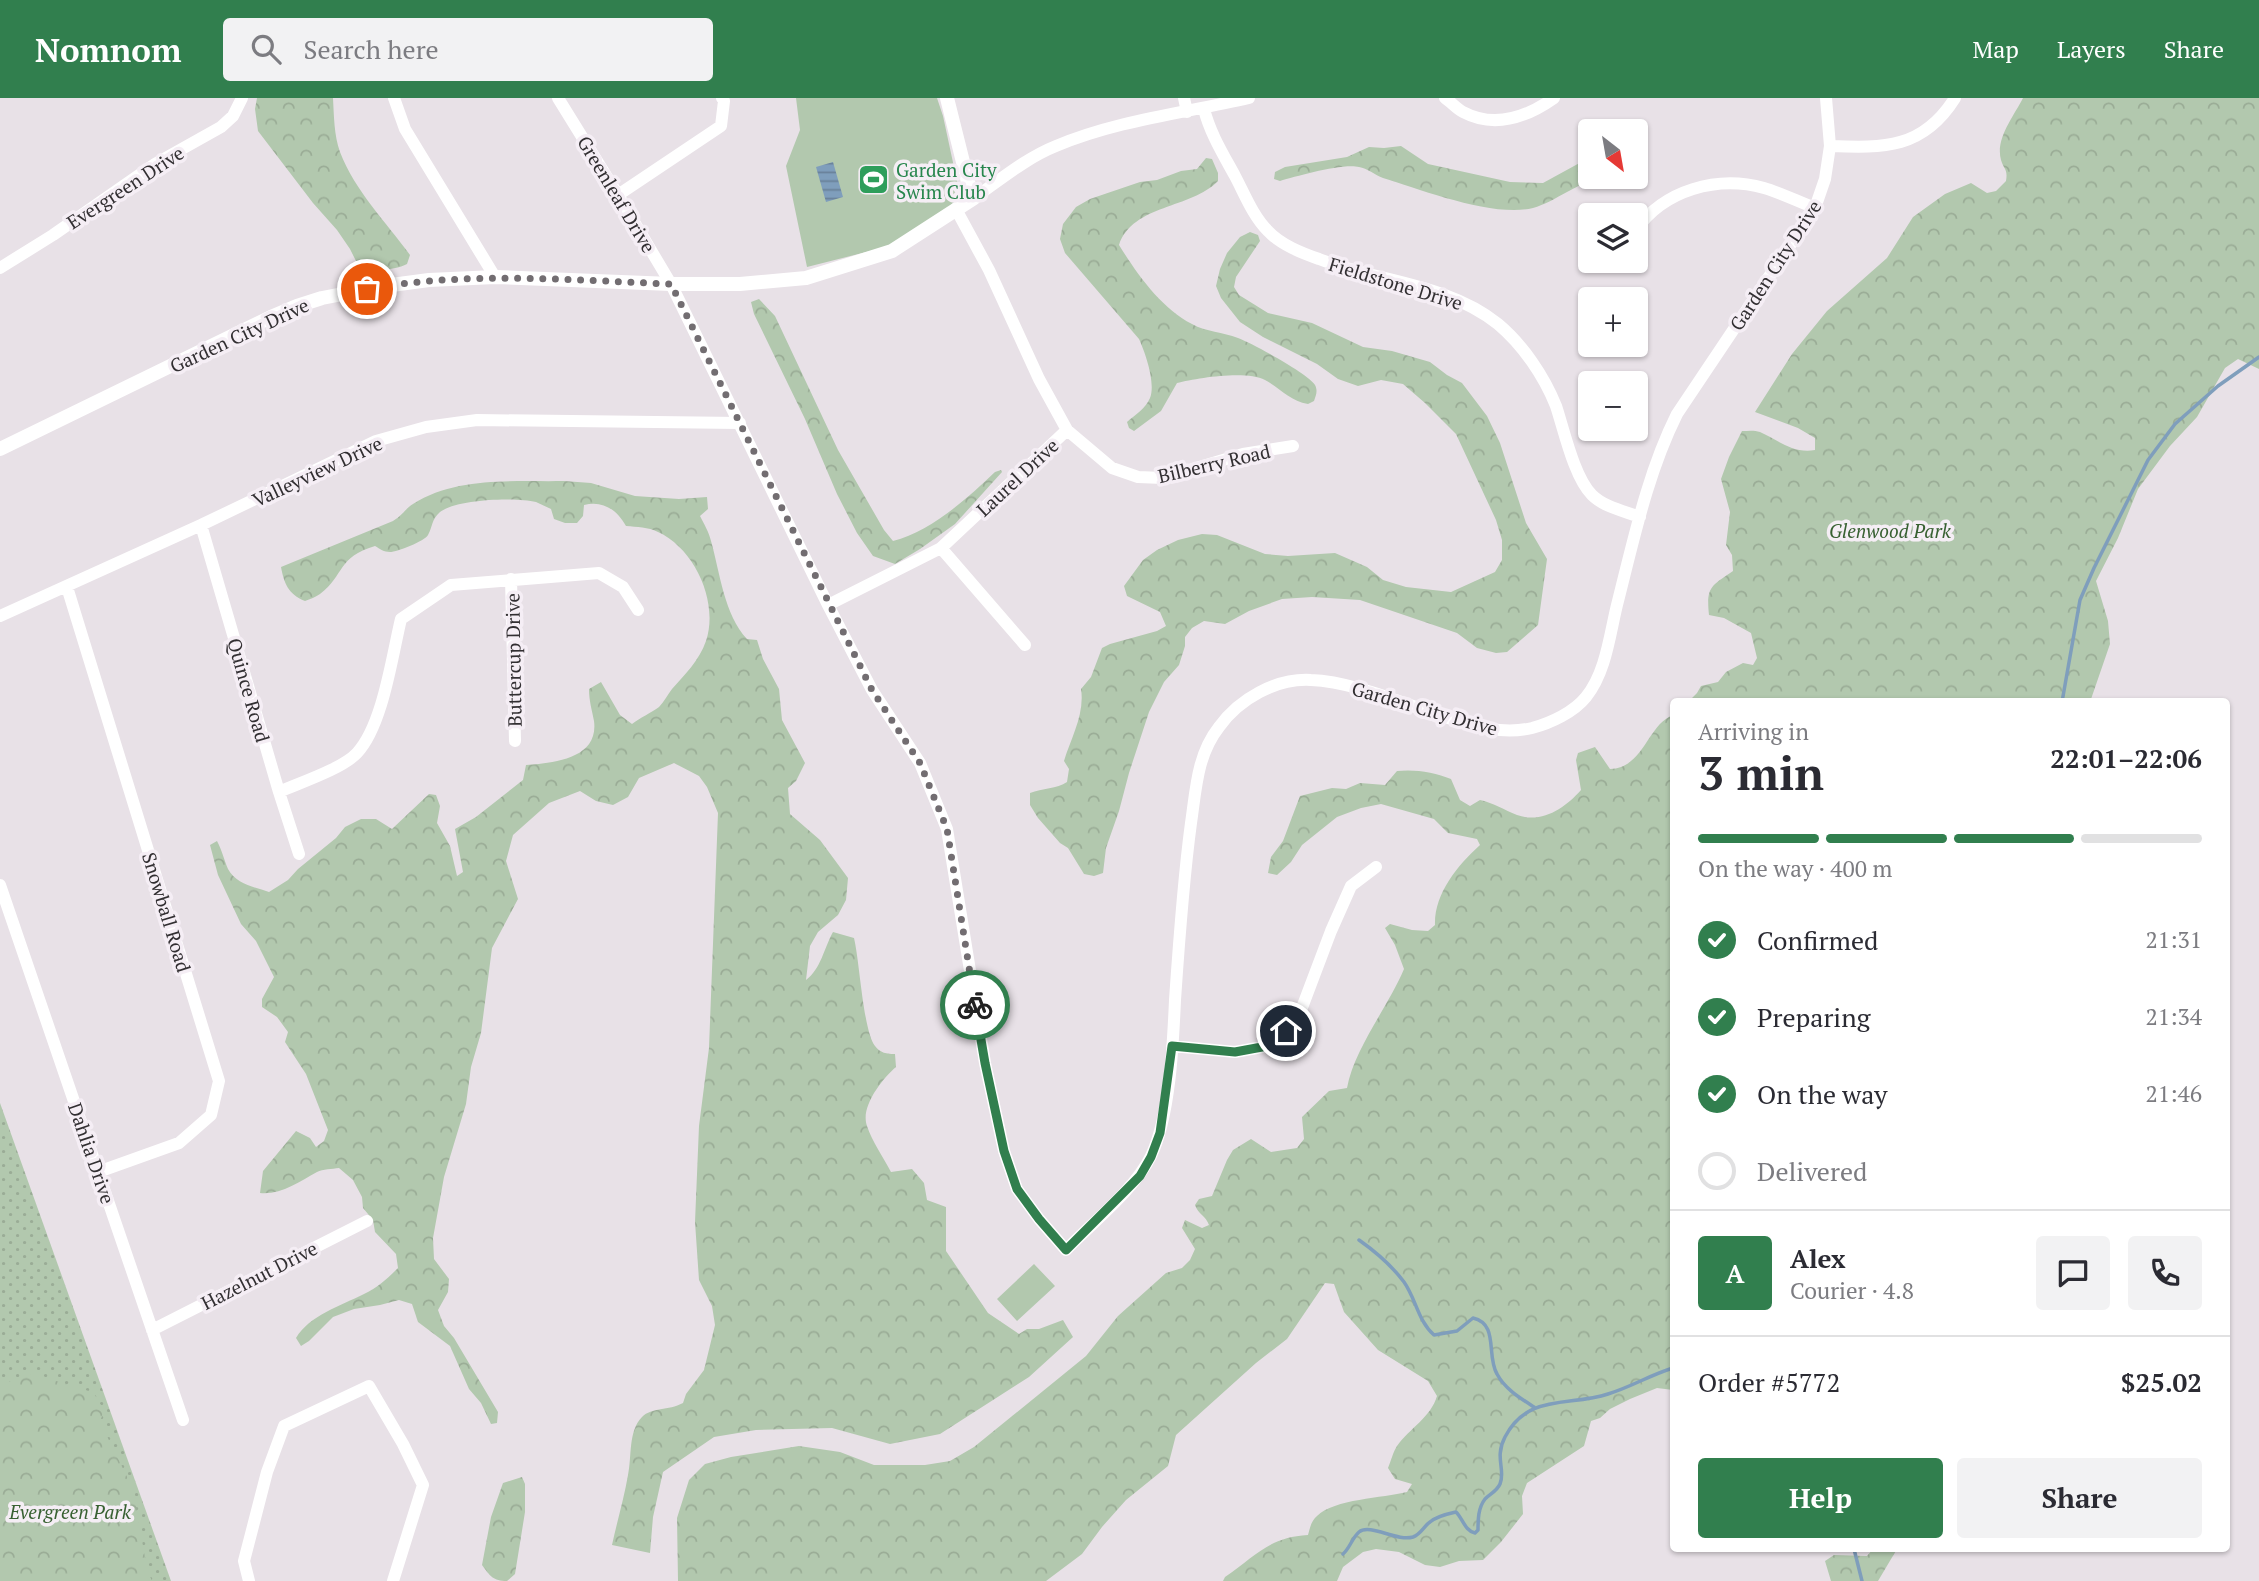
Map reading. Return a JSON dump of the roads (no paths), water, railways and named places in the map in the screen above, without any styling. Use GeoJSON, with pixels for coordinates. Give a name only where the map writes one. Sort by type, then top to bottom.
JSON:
{"type":"FeatureCollection","features":[{"type":"Feature","properties":{"kind":"street","name":"Evergreen Drive"},"geometry":{"type":"LineString","coordinates":[[0,268],[53,235],[155,164],[221,127],[233,116],[242,98]]}},
{"type":"Feature","properties":{"kind":"street"},"geometry":{"type":"LineString","coordinates":[[394,98],[405,129],[495,277]]}},
{"type":"Feature","properties":{"kind":"street","name":"Greenleaf Drive"},"geometry":{"type":"LineString","coordinates":[[558,98],[671,284],[872,690],[920,763],[947,829],[985,1063],[1004,1151],[1017,1189],[1066,1250]]}},
{"type":"Feature","properties":{"kind":"street"},"geometry":{"type":"LineString","coordinates":[[618,195],[721,126],[724,101],[722,98]]}},
{"type":"Feature","properties":{"kind":"street"},"geometry":{"type":"LineString","coordinates":[[947,98],[974,198]]}},
{"type":"Feature","properties":{"kind":"street"},"geometry":{"type":"LineString","coordinates":[[1184,98],[1187,112]]}},
{"type":"Feature","properties":{"kind":"street","name":"Garden City Drive"},"geometry":{"type":"LineString","coordinates":[[0,449],[297,306],[349,292],[429,280],[495,277],[740,284],[806,278],[892,251],[1053,147],[1095,131],[1250,98]]}},
{"type":"Feature","properties":{"kind":"street"},"geometry":{"type":"LineString","coordinates":[[1446,98],[1463,112],[1486,120],[1509,121],[1535,111],[1554,98]]}},
{"type":"Feature","properties":{"kind":"street","name":"Garden City Drive"},"geometry":{"type":"LineString","coordinates":[[1066,1250],[1140,1176],[1160,1133],[1172,1046],[1183,882],[1197,778],[1204,751],[1217,728],[1232,711],[1258,693],[1284,683],[1310,680],[1341,684],[1466,723],[1506,732],[1534,728],[1563,716],[1586,697],[1600,672],[1640,517],[1665,439],[1677,414],[1815,208],[1825,179],[1830,146],[1826,98]]}},
{"type":"Feature","properties":{"kind":"street"},"geometry":{"type":"LineString","coordinates":[[1830,146],[1871,147],[1903,143],[1928,129],[1955,98]]}},
{"type":"Feature","properties":{"kind":"street","name":"Fieldstone Drive"},"geometry":{"type":"LineString","coordinates":[[1204,109],[1209,127],[1255,214],[1269,232],[1290,247],[1330,264],[1452,297],[1479,310],[1511,337],[1538,370],[1555,404],[1580,476],[1591,494],[1608,505],[1640,517]]}},
{"type":"Feature","properties":{"kind":"street"},"geometry":{"type":"LineString","coordinates":[[1648,215],[1660,204],[1683,191],[1710,185],[1739,184],[1764,188],[1815,208]]}},
{"type":"Feature","properties":{"kind":"street","name":"Laurel Drive"},"geometry":{"type":"LineString","coordinates":[[828,605],[940,548],[1067,430],[1039,379],[989,270],[957,211]]}},
{"type":"Feature","properties":{"kind":"street","name":"Valleyview Drive"},"geometry":{"type":"LineString","coordinates":[[0,616],[201,525],[376,441],[426,427],[477,420],[740,423]]}},
{"type":"Feature","properties":{"kind":"street","name":"Bilberry Road"},"geometry":{"type":"LineString","coordinates":[[1067,430],[1112,468],[1139,477],[1163,478],[1243,454],[1293,446]]}},
{"type":"Feature","properties":{"kind":"street","name":"Quince Road"},"geometry":{"type":"LineString","coordinates":[[201,525],[299,854]]}},
{"type":"Feature","properties":{"kind":"street"},"geometry":{"type":"LineString","coordinates":[[940,548],[1025,645]]}},
{"type":"Feature","properties":{"kind":"street"},"geometry":{"type":"LineString","coordinates":[[279,792],[325,773],[356,754],[375,723],[401,619],[451,584],[599,573],[622,587],[638,610]]}},
{"type":"Feature","properties":{"kind":"street","name":"Buttercup Drive"},"geometry":{"type":"LineString","coordinates":[[511,579],[515,741]]}},
{"type":"Feature","properties":{"kind":"street","name":"Snowball Road"},"geometry":{"type":"LineString","coordinates":[[67,587],[219,1081],[211,1115],[179,1143],[99,1172]]}},
{"type":"Feature","properties":{"kind":"street"},"geometry":{"type":"LineString","coordinates":[[1172,1046],[1235,1052],[1262,1047],[1286,1031],[1300,1013],[1351,886],[1376,867]]}},
{"type":"Feature","properties":{"kind":"street","name":"Dahlia Drive"},"geometry":{"type":"LineString","coordinates":[[0,885],[183,1420]]}},
{"type":"Feature","properties":{"kind":"street","name":"Hazelnut Drive"},"geometry":{"type":"LineString","coordinates":[[152,1330],[367,1220]]}},
{"type":"Feature","properties":{"kind":"street"},"geometry":{"type":"LineString","coordinates":[[249,1581],[244,1561],[267,1472],[284,1426],[369,1386],[423,1485],[393,1581]]}},
{"type":"Feature","properties":{"kind":"water"},"geometry":{"type":"Polygon","coordinates":[[[833,162],[843,197],[826,202],[816,167],[833,162]]]}},
{"type":"Feature","properties":{"kind":"waterway"},"geometry":{"type":"LineString","coordinates":[[2063,698],[2080,600],[2148,460],[2175,424],[2218,386],[2259,357]]}},
{"type":"Feature","properties":{"kind":"waterway"},"geometry":{"type":"LineString","coordinates":[[1359,1240],[1404,1282],[1424,1323],[1434,1335],[1457,1331],[1473,1318],[1481,1321],[1489,1333],[1492,1358],[1500,1379],[1518,1397],[1534,1407]]}},
{"type":"Feature","properties":{"kind":"waterway"},"geometry":{"type":"LineString","coordinates":[[1343,1554],[1357,1534],[1364,1530],[1413,1537],[1436,1518],[1456,1512],[1466,1527],[1475,1533],[1485,1499],[1500,1484],[1500,1451],[1514,1423],[1537,1407],[1608,1394],[1670,1369]]}},
{"type":"Feature","properties":{"kind":"waterway"},"geometry":{"type":"LineString","coordinates":[[1855,1552],[1862,1581]]}},
{"type":"Feature","properties":{"kind":"place","name":"Garden City Swim Club"},"geometry":{"type":"Point","coordinates":[873,180]}},
{"type":"Feature","properties":{"kind":"park label","name":"Glenwood Park"},"geometry":{"type":"Point","coordinates":[1890,530]}},
{"type":"Feature","properties":{"kind":"park label","name":"Evergreen Park"},"geometry":{"type":"Point","coordinates":[70,1511]}}]}
